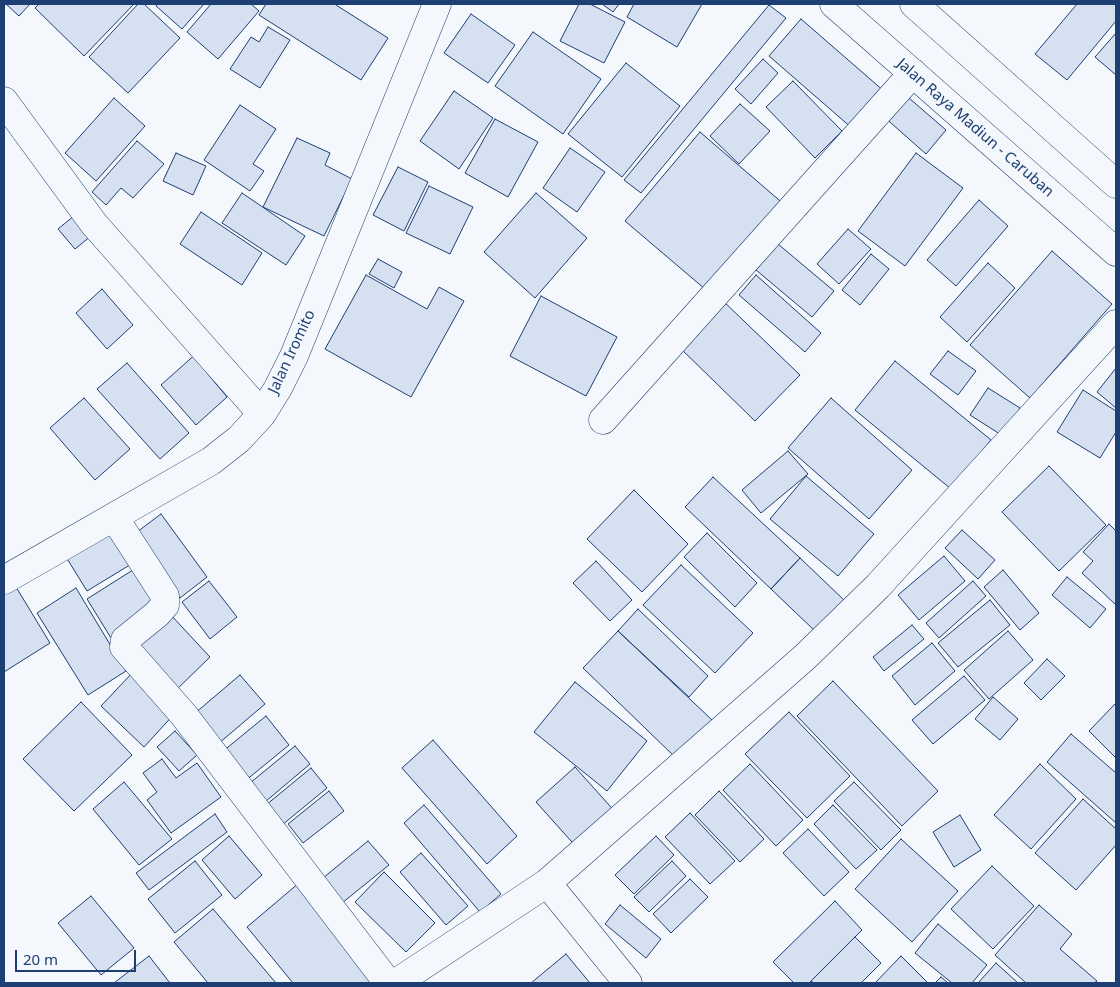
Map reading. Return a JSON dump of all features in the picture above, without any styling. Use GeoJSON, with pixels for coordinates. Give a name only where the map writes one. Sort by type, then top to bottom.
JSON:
{"type":"FeatureCollection","features":[{"type":"Feature","properties":{"kind":"main road","name":"Jalan Iromito"},"geometry":{"type":"LineString","coordinates":[[4,580],[211,461],[239,438],[262,414],[294,356],[437,4]]}},
{"type":"Feature","properties":{"kind":"main road","name":"Jalan Raya Madiun - Caruban"},"geometry":{"type":"LineString","coordinates":[[834,4],[1116,252]]}},
{"type":"Feature","properties":{"kind":"main road"},"geometry":{"type":"LineString","coordinates":[[914,4],[1116,184]]}},
{"type":"Feature","properties":{"kind":"main road"},"geometry":{"type":"LineString","coordinates":[[603,420],[912,73]]}},
{"type":"Feature","properties":{"kind":"main road"},"geometry":{"type":"LineString","coordinates":[[4,100],[94,224],[262,414]]}},
{"type":"Feature","properties":{"kind":"main road"},"geometry":{"type":"LineString","coordinates":[[396,983],[547,883],[805,657],[878,586],[1116,324]]}},
{"type":"Feature","properties":{"kind":"main road"},"geometry":{"type":"LineString","coordinates":[[114,517],[165,596],[165,606],[125,640],[124,648],[183,714],[388,983]]}},
{"type":"Feature","properties":{"kind":"main road"},"geometry":{"type":"LineString","coordinates":[[547,883],[628,983]]}},
{"type":"Feature","properties":{"kind":"building"},"geometry":{"type":"Polygon","coordinates":[[[6,4],[30,4],[19,16],[6,4]]]}},
{"type":"Feature","properties":{"kind":"building"},"geometry":{"type":"Polygon","coordinates":[[[39,4],[134,4],[84,56],[35,8],[39,4]]]}},
{"type":"Feature","properties":{"kind":"building"},"geometry":{"type":"Polygon","coordinates":[[[138,4],[144,4],[180,38],[128,93],[89,57],[138,4]]]}},
{"type":"Feature","properties":{"kind":"building"},"geometry":{"type":"Polygon","coordinates":[[[157,4],[204,4],[182,29],[156,6],[157,4]]]}},
{"type":"Feature","properties":{"kind":"building"},"geometry":{"type":"Polygon","coordinates":[[[211,4],[251,4],[259,11],[218,59],[187,32],[211,4]]]}},
{"type":"Feature","properties":{"kind":"building"},"geometry":{"type":"Polygon","coordinates":[[[266,4],[337,4],[388,38],[361,80],[259,15],[266,4]]]}},
{"type":"Feature","properties":{"kind":"building"},"geometry":{"type":"Polygon","coordinates":[[[579,4],[590,4],[625,22],[604,63],[560,41],[579,4]]]}},
{"type":"Feature","properties":{"kind":"building"},"geometry":{"type":"Polygon","coordinates":[[[602,4],[619,4],[613,12],[602,4]]]}},
{"type":"Feature","properties":{"kind":"building"},"geometry":{"type":"Polygon","coordinates":[[[634,4],[702,4],[677,47],[627,17],[634,4]]]}},
{"type":"Feature","properties":{"kind":"building"},"geometry":{"type":"Polygon","coordinates":[[[1077,4],[1116,4],[1116,21],[1067,80],[1035,54],[1077,4]]]}},
{"type":"Feature","properties":{"kind":"building"},"geometry":{"type":"Polygon","coordinates":[[[769,5],[786,18],[641,193],[624,180],[769,5]]]}},
{"type":"Feature","properties":{"kind":"building"},"geometry":{"type":"Polygon","coordinates":[[[471,14],[515,45],[488,83],[444,53],[471,14]]]}},
{"type":"Feature","properties":{"kind":"building"},"geometry":{"type":"Polygon","coordinates":[[[801,19],[885,92],[853,129],[769,56],[801,19]]]}},
{"type":"Feature","properties":{"kind":"building"},"geometry":{"type":"Polygon","coordinates":[[[268,27],[290,40],[260,88],[230,69],[251,37],[259,42],[268,27]]]}},
{"type":"Feature","properties":{"kind":"building"},"geometry":{"type":"Polygon","coordinates":[[[533,32],[601,79],[563,134],[495,86],[533,32]]]}},
{"type":"Feature","properties":{"kind":"building"},"geometry":{"type":"Polygon","coordinates":[[[1116,33],[1116,75],[1095,57],[1116,33]]]}},
{"type":"Feature","properties":{"kind":"building"},"geometry":{"type":"Polygon","coordinates":[[[763,59],[778,73],[751,104],[735,89],[763,59]]]}},
{"type":"Feature","properties":{"kind":"building"},"geometry":{"type":"Polygon","coordinates":[[[626,63],[680,106],[622,177],[568,134],[626,63]]]}},
{"type":"Feature","properties":{"kind":"building"},"geometry":{"type":"Polygon","coordinates":[[[793,81],[842,131],[815,158],[766,107],[793,81]]]}},
{"type":"Feature","properties":{"kind":"building"},"geometry":{"type":"Polygon","coordinates":[[[454,91],[493,118],[459,169],[420,141],[454,91]]]}},
{"type":"Feature","properties":{"kind":"building"},"geometry":{"type":"Polygon","coordinates":[[[902,92],[946,130],[926,154],[882,115],[902,92]]]}},
{"type":"Feature","properties":{"kind":"building"},"geometry":{"type":"Polygon","coordinates":[[[114,98],[145,126],[96,181],[65,153],[114,98]]]}},
{"type":"Feature","properties":{"kind":"building"},"geometry":{"type":"Polygon","coordinates":[[[740,104],[770,131],[739,164],[710,136],[740,104]]]}},
{"type":"Feature","properties":{"kind":"building"},"geometry":{"type":"Polygon","coordinates":[[[240,105],[276,129],[253,164],[264,171],[250,191],[204,160],[240,105]]]}},
{"type":"Feature","properties":{"kind":"building"},"geometry":{"type":"Polygon","coordinates":[[[495,119],[538,142],[508,197],[465,173],[495,119]]]}},
{"type":"Feature","properties":{"kind":"building"},"geometry":{"type":"Polygon","coordinates":[[[700,132],[786,206],[712,295],[625,221],[700,132]]]}},
{"type":"Feature","properties":{"kind":"building"},"geometry":{"type":"Polygon","coordinates":[[[297,138],[330,153],[325,165],[352,179],[324,236],[263,207],[297,138]]]}},
{"type":"Feature","properties":{"kind":"building"},"geometry":{"type":"Polygon","coordinates":[[[137,141],[164,164],[133,198],[121,188],[106,205],[92,192],[137,141]]]}},
{"type":"Feature","properties":{"kind":"building"},"geometry":{"type":"Polygon","coordinates":[[[570,148],[605,172],[577,212],[543,188],[570,148]]]}},
{"type":"Feature","properties":{"kind":"building"},"geometry":{"type":"Polygon","coordinates":[[[176,153],[206,166],[193,195],[163,181],[176,153]]]}},
{"type":"Feature","properties":{"kind":"building"},"geometry":{"type":"Polygon","coordinates":[[[916,153],[963,188],[905,266],[858,231],[916,153]]]}},
{"type":"Feature","properties":{"kind":"building"},"geometry":{"type":"Polygon","coordinates":[[[398,167],[428,182],[404,231],[373,215],[398,167]]]}},
{"type":"Feature","properties":{"kind":"building"},"geometry":{"type":"Polygon","coordinates":[[[429,186],[473,207],[450,254],[406,233],[429,186]]]}},
{"type":"Feature","properties":{"kind":"building"},"geometry":{"type":"Polygon","coordinates":[[[242,193],[305,236],[286,265],[222,223],[242,193]]]}},
{"type":"Feature","properties":{"kind":"building"},"geometry":{"type":"Polygon","coordinates":[[[536,193],[587,238],[535,298],[484,252],[536,193]]]}},
{"type":"Feature","properties":{"kind":"building"},"geometry":{"type":"Polygon","coordinates":[[[979,200],[1008,226],[956,286],[927,260],[979,200]]]}},
{"type":"Feature","properties":{"kind":"building"},"geometry":{"type":"Polygon","coordinates":[[[80,211],[97,231],[75,249],[58,229],[80,211]]]}},
{"type":"Feature","properties":{"kind":"building"},"geometry":{"type":"Polygon","coordinates":[[[201,212],[262,253],[242,285],[180,244],[201,212]]]}},
{"type":"Feature","properties":{"kind":"building"},"geometry":{"type":"Polygon","coordinates":[[[848,229],[871,249],[839,284],[817,264],[848,229]]]}},
{"type":"Feature","properties":{"kind":"building"},"geometry":{"type":"Polygon","coordinates":[[[778,244],[834,291],[812,317],[756,270],[778,244]]]}},
{"type":"Feature","properties":{"kind":"building"},"geometry":{"type":"Polygon","coordinates":[[[1052,251],[1112,304],[1030,398],[970,345],[1052,251]]]}},
{"type":"Feature","properties":{"kind":"building"},"geometry":{"type":"Polygon","coordinates":[[[871,254],[889,269],[860,305],[842,290],[871,254]]]}},
{"type":"Feature","properties":{"kind":"building"},"geometry":{"type":"Polygon","coordinates":[[[378,259],[402,272],[394,288],[369,274],[378,259]]]}},
{"type":"Feature","properties":{"kind":"building"},"geometry":{"type":"Polygon","coordinates":[[[988,263],[1015,288],[967,342],[940,317],[988,263]]]}},
{"type":"Feature","properties":{"kind":"building"},"geometry":{"type":"Polygon","coordinates":[[[366,275],[427,309],[439,287],[464,301],[411,397],[325,349],[366,275]]]}},
{"type":"Feature","properties":{"kind":"building"},"geometry":{"type":"Polygon","coordinates":[[[756,275],[821,333],[805,352],[739,295],[756,275]]]}},
{"type":"Feature","properties":{"kind":"building"},"geometry":{"type":"Polygon","coordinates":[[[102,289],[133,325],[107,349],[76,313],[102,289]]]}},
{"type":"Feature","properties":{"kind":"building"},"geometry":{"type":"Polygon","coordinates":[[[541,296],[617,337],[586,396],[510,356],[541,296]]]}},
{"type":"Feature","properties":{"kind":"building"},"geometry":{"type":"Polygon","coordinates":[[[719,297],[800,375],[755,421],[675,343],[719,297]]]}},
{"type":"Feature","properties":{"kind":"building"},"geometry":{"type":"Polygon","coordinates":[[[948,351],[976,371],[958,395],[930,374],[948,351]]]}},
{"type":"Feature","properties":{"kind":"building"},"geometry":{"type":"Polygon","coordinates":[[[198,352],[212,368],[207,373],[227,397],[196,425],[161,385],[198,352]]]}},
{"type":"Feature","properties":{"kind":"building"},"geometry":{"type":"Polygon","coordinates":[[[895,361],[991,440],[951,489],[855,410],[895,361]]]}},
{"type":"Feature","properties":{"kind":"building"},"geometry":{"type":"Polygon","coordinates":[[[127,363],[189,433],[160,459],[97,389],[127,363]]]}},
{"type":"Feature","properties":{"kind":"building"},"geometry":{"type":"Polygon","coordinates":[[[1116,368],[1116,408],[1097,392],[1116,368]]]}},
{"type":"Feature","properties":{"kind":"building"},"geometry":{"type":"Polygon","coordinates":[[[988,388],[1020,408],[1003,436],[970,415],[988,388]]]}},
{"type":"Feature","properties":{"kind":"building"},"geometry":{"type":"Polygon","coordinates":[[[1083,390],[1116,411],[1116,432],[1100,458],[1057,432],[1083,390]]]}},
{"type":"Feature","properties":{"kind":"building"},"geometry":{"type":"Polygon","coordinates":[[[84,398],[130,449],[95,480],[50,428],[84,398]]]}},
{"type":"Feature","properties":{"kind":"building"},"geometry":{"type":"Polygon","coordinates":[[[831,398],[912,470],[869,519],[788,448],[831,398]]]}},
{"type":"Feature","properties":{"kind":"building"},"geometry":{"type":"Polygon","coordinates":[[[788,451],[808,474],[761,513],[742,490],[788,451]]]}},
{"type":"Feature","properties":{"kind":"building"},"geometry":{"type":"Polygon","coordinates":[[[1049,466],[1106,525],[1059,571],[1002,512],[1049,466]]]}},
{"type":"Feature","properties":{"kind":"building"},"geometry":{"type":"Polygon","coordinates":[[[806,476],[874,534],[838,576],[770,519],[806,476]]]}},
{"type":"Feature","properties":{"kind":"building"},"geometry":{"type":"Polygon","coordinates":[[[713,477],[800,558],[771,589],[685,507],[713,477]]]}},
{"type":"Feature","properties":{"kind":"building"},"geometry":{"type":"Polygon","coordinates":[[[634,490],[688,544],[642,592],[587,539],[634,490]]]}},
{"type":"Feature","properties":{"kind":"building"},"geometry":{"type":"Polygon","coordinates":[[[161,514],[207,577],[180,598],[133,535],[161,514]]]}},
{"type":"Feature","properties":{"kind":"building"},"geometry":{"type":"Polygon","coordinates":[[[1109,524],[1116,531],[1116,605],[1082,573],[1093,561],[1083,552],[1109,524]]]}},
{"type":"Feature","properties":{"kind":"building"},"geometry":{"type":"Polygon","coordinates":[[[112,528],[133,563],[87,591],[66,557],[112,528]]]}},
{"type":"Feature","properties":{"kind":"building"},"geometry":{"type":"Polygon","coordinates":[[[962,530],[995,560],[978,579],[945,548],[962,530]]]}},
{"type":"Feature","properties":{"kind":"building"},"geometry":{"type":"Polygon","coordinates":[[[707,533],[757,583],[735,607],[684,557],[707,533]]]}},
{"type":"Feature","properties":{"kind":"building"},"geometry":{"type":"Polygon","coordinates":[[[944,556],[965,581],[919,620],[898,595],[944,556]]]}},
{"type":"Feature","properties":{"kind":"building"},"geometry":{"type":"Polygon","coordinates":[[[800,558],[844,600],[816,632],[771,589],[800,558]]]}},
{"type":"Feature","properties":{"kind":"building"},"geometry":{"type":"Polygon","coordinates":[[[596,561],[632,600],[610,621],[573,583],[596,561]]]}},
{"type":"Feature","properties":{"kind":"building"},"geometry":{"type":"Polygon","coordinates":[[[681,565],[753,633],[715,673],[643,605],[681,565]]]}},
{"type":"Feature","properties":{"kind":"building"},"geometry":{"type":"Polygon","coordinates":[[[136,568],[161,607],[111,638],[87,599],[136,568]]]}},
{"type":"Feature","properties":{"kind":"building"},"geometry":{"type":"Polygon","coordinates":[[[1003,570],[1039,613],[1020,630],[984,587],[1003,570]]]}},
{"type":"Feature","properties":{"kind":"building"},"geometry":{"type":"Polygon","coordinates":[[[1067,577],[1106,609],[1090,628],[1052,595],[1067,577]]]}},
{"type":"Feature","properties":{"kind":"building"},"geometry":{"type":"Polygon","coordinates":[[[209,581],[237,617],[210,639],[182,602],[209,581]]]}},
{"type":"Feature","properties":{"kind":"building"},"geometry":{"type":"Polygon","coordinates":[[[973,581],[986,596],[939,638],[926,623],[973,581]]]}},
{"type":"Feature","properties":{"kind":"building"},"geometry":{"type":"Polygon","coordinates":[[[16,587],[50,643],[4,672],[4,594],[16,587]]]}},
{"type":"Feature","properties":{"kind":"building"},"geometry":{"type":"Polygon","coordinates":[[[76,588],[126,671],[88,695],[37,613],[76,588]]]}},
{"type":"Feature","properties":{"kind":"building"},"geometry":{"type":"Polygon","coordinates":[[[990,600],[1010,625],[958,667],[938,643],[990,600]]]}},
{"type":"Feature","properties":{"kind":"building"},"geometry":{"type":"Polygon","coordinates":[[[638,609],[708,676],[689,697],[618,631],[638,609]]]}},
{"type":"Feature","properties":{"kind":"building"},"geometry":{"type":"Polygon","coordinates":[[[169,613],[210,657],[173,693],[131,649],[169,613]]]}},
{"type":"Feature","properties":{"kind":"building"},"geometry":{"type":"Polygon","coordinates":[[[912,625],[924,639],[884,671],[873,657],[912,625]]]}},
{"type":"Feature","properties":{"kind":"building"},"geometry":{"type":"Polygon","coordinates":[[[618,631],[712,720],[676,758],[583,668],[618,631]]]}},
{"type":"Feature","properties":{"kind":"building"},"geometry":{"type":"Polygon","coordinates":[[[1008,631],[1033,660],[989,699],[964,670],[1008,631]]]}},
{"type":"Feature","properties":{"kind":"building"},"geometry":{"type":"Polygon","coordinates":[[[932,643],[955,671],[915,705],[892,676],[932,643]]]}},
{"type":"Feature","properties":{"kind":"building"},"geometry":{"type":"Polygon","coordinates":[[[1047,659],[1065,676],[1041,700],[1024,683],[1047,659]]]}},
{"type":"Feature","properties":{"kind":"building"},"geometry":{"type":"Polygon","coordinates":[[[134,671],[177,711],[144,747],[101,706],[134,671]]]}},
{"type":"Feature","properties":{"kind":"building"},"geometry":{"type":"Polygon","coordinates":[[[240,675],[265,704],[218,744],[194,714],[240,675]]]}},
{"type":"Feature","properties":{"kind":"building"},"geometry":{"type":"Polygon","coordinates":[[[964,676],[985,700],[933,744],[912,720],[964,676]]]}},
{"type":"Feature","properties":{"kind":"building"},"geometry":{"type":"Polygon","coordinates":[[[833,681],[938,791],[902,826],[797,716],[833,681]]]}},
{"type":"Feature","properties":{"kind":"building"},"geometry":{"type":"Polygon","coordinates":[[[575,682],[647,741],[607,791],[534,732],[575,682]]]}},
{"type":"Feature","properties":{"kind":"building"},"geometry":{"type":"Polygon","coordinates":[[[993,697],[1018,719],[1000,740],[975,719],[993,697]]]}},
{"type":"Feature","properties":{"kind":"building"},"geometry":{"type":"Polygon","coordinates":[[[81,702],[132,755],[74,811],[23,759],[81,702]]]}},
{"type":"Feature","properties":{"kind":"building"},"geometry":{"type":"Polygon","coordinates":[[[1116,703],[1116,758],[1089,731],[1116,703]]]}},
{"type":"Feature","properties":{"kind":"building"},"geometry":{"type":"Polygon","coordinates":[[[789,712],[850,776],[807,818],[745,754],[789,712]]]}},
{"type":"Feature","properties":{"kind":"building"},"geometry":{"type":"Polygon","coordinates":[[[266,716],[289,745],[245,781],[222,752],[266,716]]]}},
{"type":"Feature","properties":{"kind":"building"},"geometry":{"type":"Polygon","coordinates":[[[175,731],[197,755],[179,771],[157,747],[175,731]]]}},
{"type":"Feature","properties":{"kind":"building"},"geometry":{"type":"Polygon","coordinates":[[[1071,734],[1116,773],[1116,823],[1047,762],[1071,734]]]}},
{"type":"Feature","properties":{"kind":"building"},"geometry":{"type":"Polygon","coordinates":[[[433,740],[517,836],[487,864],[402,768],[433,740]]]}},
{"type":"Feature","properties":{"kind":"building"},"geometry":{"type":"Polygon","coordinates":[[[295,746],[310,764],[265,802],[250,783],[295,746]]]}},
{"type":"Feature","properties":{"kind":"building"},"geometry":{"type":"Polygon","coordinates":[[[162,759],[176,778],[197,763],[221,797],[171,833],[147,800],[157,792],[143,773],[162,759]]]}},
{"type":"Feature","properties":{"kind":"building"},"geometry":{"type":"Polygon","coordinates":[[[750,764],[803,820],[776,846],[723,790],[750,764]]]}},
{"type":"Feature","properties":{"kind":"building"},"geometry":{"type":"Polygon","coordinates":[[[1040,764],[1076,799],[1031,849],[994,815],[1040,764]]]}},
{"type":"Feature","properties":{"kind":"building"},"geometry":{"type":"Polygon","coordinates":[[[575,767],[618,815],[580,851],[536,802],[575,767]]]}},
{"type":"Feature","properties":{"kind":"building"},"geometry":{"type":"Polygon","coordinates":[[[311,768],[327,788],[282,825],[266,805],[311,768]]]}},
{"type":"Feature","properties":{"kind":"building"},"geometry":{"type":"Polygon","coordinates":[[[124,782],[172,839],[139,865],[93,809],[124,782]]]}},
{"type":"Feature","properties":{"kind":"building"},"geometry":{"type":"Polygon","coordinates":[[[854,782],[901,830],[881,850],[834,801],[854,782]]]}},
{"type":"Feature","properties":{"kind":"building"},"geometry":{"type":"Polygon","coordinates":[[[329,791],[344,811],[303,843],[288,824],[329,791]]]}},
{"type":"Feature","properties":{"kind":"building"},"geometry":{"type":"Polygon","coordinates":[[[719,791],[764,839],[740,862],[695,815],[719,791]]]}},
{"type":"Feature","properties":{"kind":"building"},"geometry":{"type":"Polygon","coordinates":[[[1083,799],[1116,829],[1116,845],[1076,890],[1035,853],[1083,799]]]}},
{"type":"Feature","properties":{"kind":"building"},"geometry":{"type":"Polygon","coordinates":[[[424,805],[501,894],[480,912],[404,823],[424,805]]]}},
{"type":"Feature","properties":{"kind":"building"},"geometry":{"type":"Polygon","coordinates":[[[833,805],[877,850],[856,869],[814,824],[833,805]]]}},
{"type":"Feature","properties":{"kind":"building"},"geometry":{"type":"Polygon","coordinates":[[[690,813],[735,861],[710,884],[665,837],[690,813]]]}},
{"type":"Feature","properties":{"kind":"building"},"geometry":{"type":"Polygon","coordinates":[[[215,814],[227,832],[149,890],[136,873],[215,814]]]}},
{"type":"Feature","properties":{"kind":"building"},"geometry":{"type":"Polygon","coordinates":[[[960,815],[981,850],[954,867],[933,832],[960,815]]]}},
{"type":"Feature","properties":{"kind":"building"},"geometry":{"type":"Polygon","coordinates":[[[808,829],[849,872],[824,896],[783,853],[808,829]]]}},
{"type":"Feature","properties":{"kind":"building"},"geometry":{"type":"Polygon","coordinates":[[[229,836],[262,875],[235,899],[202,860],[229,836]]]}},
{"type":"Feature","properties":{"kind":"building"},"geometry":{"type":"Polygon","coordinates":[[[656,836],[674,855],[634,894],[615,875],[656,836]]]}},
{"type":"Feature","properties":{"kind":"building"},"geometry":{"type":"Polygon","coordinates":[[[901,839],[958,891],[912,942],[855,889],[901,839]]]}},
{"type":"Feature","properties":{"kind":"building"},"geometry":{"type":"Polygon","coordinates":[[[368,841],[389,865],[342,903],[323,878],[368,841]]]}},
{"type":"Feature","properties":{"kind":"building"},"geometry":{"type":"Polygon","coordinates":[[[421,853],[468,906],[446,925],[400,872],[421,853]]]}},
{"type":"Feature","properties":{"kind":"building"},"geometry":{"type":"Polygon","coordinates":[[[195,861],[222,895],[175,933],[148,899],[195,861]]]}},
{"type":"Feature","properties":{"kind":"building"},"geometry":{"type":"Polygon","coordinates":[[[672,861],[686,876],[649,912],[634,897],[672,861]]]}},
{"type":"Feature","properties":{"kind":"building"},"geometry":{"type":"Polygon","coordinates":[[[992,866],[1034,906],[993,949],[951,909],[992,866]]]}},
{"type":"Feature","properties":{"kind":"building"},"geometry":{"type":"Polygon","coordinates":[[[384,872],[435,923],[406,952],[355,902],[384,872]]]}},
{"type":"Feature","properties":{"kind":"building"},"geometry":{"type":"Polygon","coordinates":[[[690,879],[708,897],[671,933],[653,914],[690,879]]]}},
{"type":"Feature","properties":{"kind":"building"},"geometry":{"type":"Polygon","coordinates":[[[299,883],[380,983],[293,983],[247,927],[299,883]]]}},
{"type":"Feature","properties":{"kind":"building"},"geometry":{"type":"Polygon","coordinates":[[[91,896],[134,948],[101,975],[58,923],[91,896]]]}},
{"type":"Feature","properties":{"kind":"building"},"geometry":{"type":"Polygon","coordinates":[[[835,901],[862,930],[809,983],[794,983],[773,962],[835,901]]]}},
{"type":"Feature","properties":{"kind":"building"},"geometry":{"type":"Polygon","coordinates":[[[620,905],[661,939],[646,958],[605,924],[620,905]]]}},
{"type":"Feature","properties":{"kind":"building"},"geometry":{"type":"Polygon","coordinates":[[[1039,905],[1072,934],[1060,949],[1097,981],[1094,983],[1026,983],[995,955],[1039,905]]]}},
{"type":"Feature","properties":{"kind":"building"},"geometry":{"type":"Polygon","coordinates":[[[213,909],[276,983],[208,983],[174,942],[213,909]]]}},
{"type":"Feature","properties":{"kind":"building"},"geometry":{"type":"Polygon","coordinates":[[[938,924],[987,965],[972,983],[952,983],[915,953],[938,924]]]}},
{"type":"Feature","properties":{"kind":"building"},"geometry":{"type":"Polygon","coordinates":[[[855,937],[881,963],[861,983],[814,983],[811,981],[855,937]]]}},
{"type":"Feature","properties":{"kind":"building"},"geometry":{"type":"Polygon","coordinates":[[[566,954],[590,983],[531,983],[566,954]]]}},
{"type":"Feature","properties":{"kind":"building"},"geometry":{"type":"Polygon","coordinates":[[[149,956],[170,983],[114,983],[149,956]]]}},
{"type":"Feature","properties":{"kind":"building"},"geometry":{"type":"Polygon","coordinates":[[[901,956],[928,983],[875,983],[901,956]]]}},
{"type":"Feature","properties":{"kind":"building"},"geometry":{"type":"Polygon","coordinates":[[[996,963],[1018,983],[978,983],[996,963]]]}},
{"type":"Feature","properties":{"kind":"building"},"geometry":{"type":"Polygon","coordinates":[[[941,977],[948,983],[935,983],[941,977]]]}}]}
